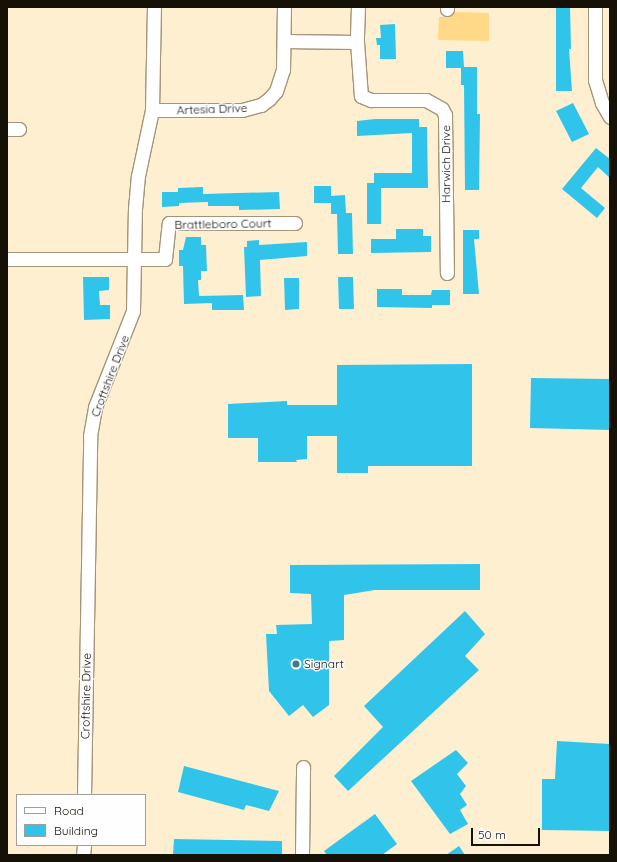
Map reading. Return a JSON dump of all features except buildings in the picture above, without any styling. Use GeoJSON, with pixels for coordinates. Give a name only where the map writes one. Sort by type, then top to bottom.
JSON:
{"type":"FeatureCollection","features":[{"type":"Feature","properties":{"kind":"street","name":"Croftshire Drive"},"geometry":{"type":"LineString","coordinates":[[84,794],[90,436],[95,407],[133,311],[138,176],[152,110],[154,7]]}},
{"type":"Feature","properties":{"kind":"street","name":"Artesia Drive"},"geometry":{"type":"LineString","coordinates":[[152,110],[242,110],[261,105],[276,91],[281,80],[284,41],[284,7]]}},
{"type":"Feature","properties":{"kind":"street","name":"Harwich Drive"},"geometry":{"type":"LineString","coordinates":[[358,7],[357,42],[361,96],[371,100],[426,100],[442,109],[445,115],[447,273]]}},
{"type":"Feature","properties":{"kind":"street"},"geometry":{"type":"LineString","coordinates":[[595,7],[595,80],[608,115]]}},
{"type":"Feature","properties":{"kind":"street"},"geometry":{"type":"LineString","coordinates":[[284,41],[357,42]]}},
{"type":"Feature","properties":{"kind":"street","name":"Brattleboro Court"},"geometry":{"type":"LineString","coordinates":[[134,257],[165,259],[169,223],[295,223]]}},
{"type":"Feature","properties":{"kind":"street"},"geometry":{"type":"LineString","coordinates":[[7,259],[134,257]]}},
{"type":"Feature","properties":{"kind":"street"},"geometry":{"type":"LineString","coordinates":[[302,855],[303,767]]}},
{"type":"Feature","properties":{"kind":"shaded area"},"geometry":{"type":"Polygon","coordinates":[[[458,12],[489,13],[489,41],[438,40],[439,17],[451,17],[450,14],[458,12]]]}},
{"type":"Feature","properties":{"kind":"place","name":"Signart"},"geometry":{"type":"Point","coordinates":[296,664]}}]}
